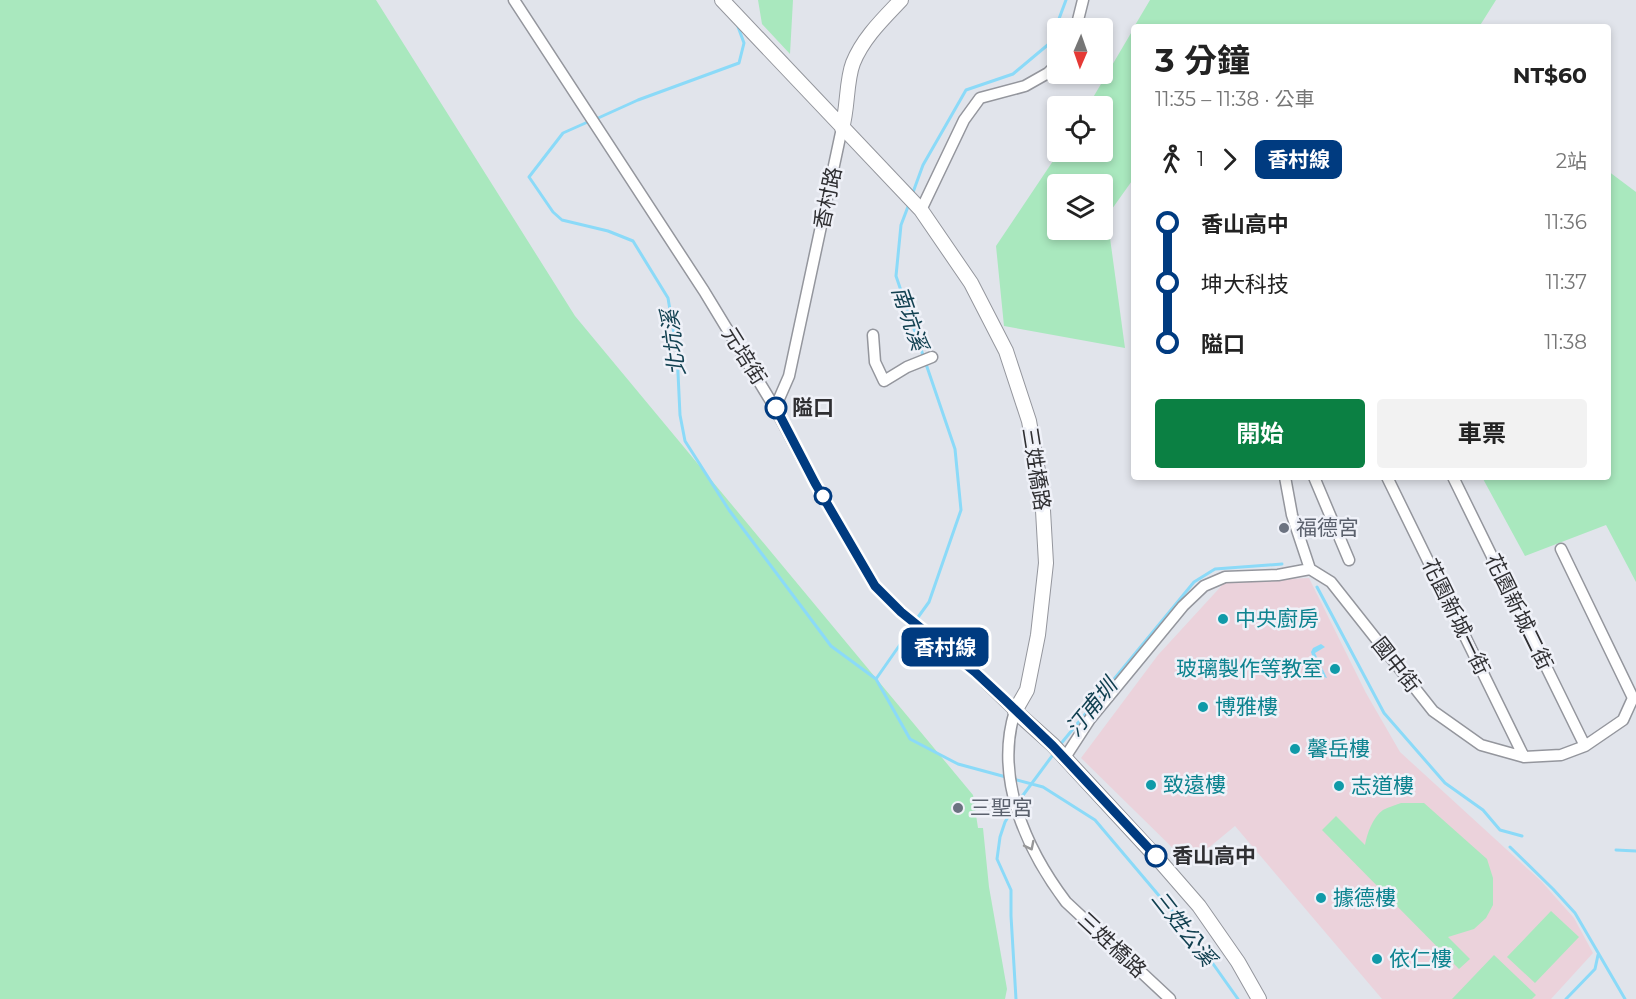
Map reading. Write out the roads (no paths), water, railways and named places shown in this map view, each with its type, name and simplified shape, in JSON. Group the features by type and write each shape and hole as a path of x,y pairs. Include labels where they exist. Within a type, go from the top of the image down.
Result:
{"street":[{"name":"元培街","path":"514,0 704,291 776,408 815,483 875,586 901,612 975,672 1015,711"},
{"path":"722,0 842,128"},
{"name":"香村路","path":"776,408 789,376 836,164 846,116 852,64 868,35 901,0"},
{"path":"1078,18 1083,0"},
{"path":"921,210 964,120 980,98 1025,86 1047,74"},
{"name":"三姓橋路","path":"842,128 921,210 971,283 1006,351 1031,431 1042,493 1046,563 1038,635 1027,690 1015,711 1009,729 1008,750 1012,791 1027,840 1066,902 1170,999"},
{"path":"873,335 875,362 884,381 907,367 932,357"},
{"path":"1064,759 1090,719 1183,606 1204,586 1225,577 1278,575 1310,569 1292,515 1286,480"},
{"path":"1315,480 1349,560"},
{"name":"花園新城一街","path":"1388,480 1524,757"},
{"name":"花園新城二街","path":"1454,480 1585,746"},
{"name":"國中街","path":"1310,569 1331,582 1433,711 1481,746 1524,757 1561,755 1585,746 1623,720 1633,698 1561,549"},
{"path":"1015,711 1160,860 1199,906 1238,962 1259,999"}],"water":[{"path":"1321,644 1325,647 1315,653 1327,678 1318,675 1311,652 1313,648"}],"waterway":[{"name":"南坑溪","path":"912,195 923,165 966,90 1013,74 1050,43 1066,0"},
{"name":"北坑溪","path":"596,119 638,100 739,63 744,43 737,24"},
{"name":"北坑溪","path":"590,121 563,133 529,177 553,212 562,220 608,231 633,241 668,298 677,352 680,415 685,441 729,510 831,646 876,679 910,739 958,764 1006,777"},
{"name":"南坑溪","path":"909,204 901,225 896,276 955,449 961,510 929,602 916,620"},
{"name":"汀甫圳","path":"1059,746 1194,582 1215,569 1282,564"},
{"name":"汀甫圳","path":"1317,587 1384,713 1445,783 1483,810 1500,830 1522,836"},
{"name":"南坑溪","path":"876,679 913,626"},
{"name":"汀甫圳","path":"1018,802 1055,752"},
{"name":"三姓公溪","path":"1013,779 1043,787 1095,820 1194,937 1238,999"},
{"name":"汀甫圳","path":"1014,807 1005,822 1000,837 997,859 1011,890 1016,999"},
{"path":"1510,847 1575,913 1625,999"},
{"name":"汀甫圳","path":"1616,850 1636,851"},
{"path":"1566,999 1595,969 1598,955"}],"place":[{"name":"隘口","path":"776,408"},
{"name":"福德宮","path":"1284,528"},
{"name":"中央廚房","path":"1223,619"},
{"name":"玻璃製作等教室","path":"1335,669"},
{"name":"博雅樓","path":"1203,707"},
{"name":"馨岳樓","path":"1295,749"},
{"name":"致遠樓","path":"1151,785"},
{"name":"志道樓","path":"1339,786"},
{"name":"三聖宮","path":"958,808"},
{"name":"香山高中","path":"1156,856"},
{"name":"據德樓","path":"1321,898"},
{"name":"依仁樓","path":"1377,959"}]}
